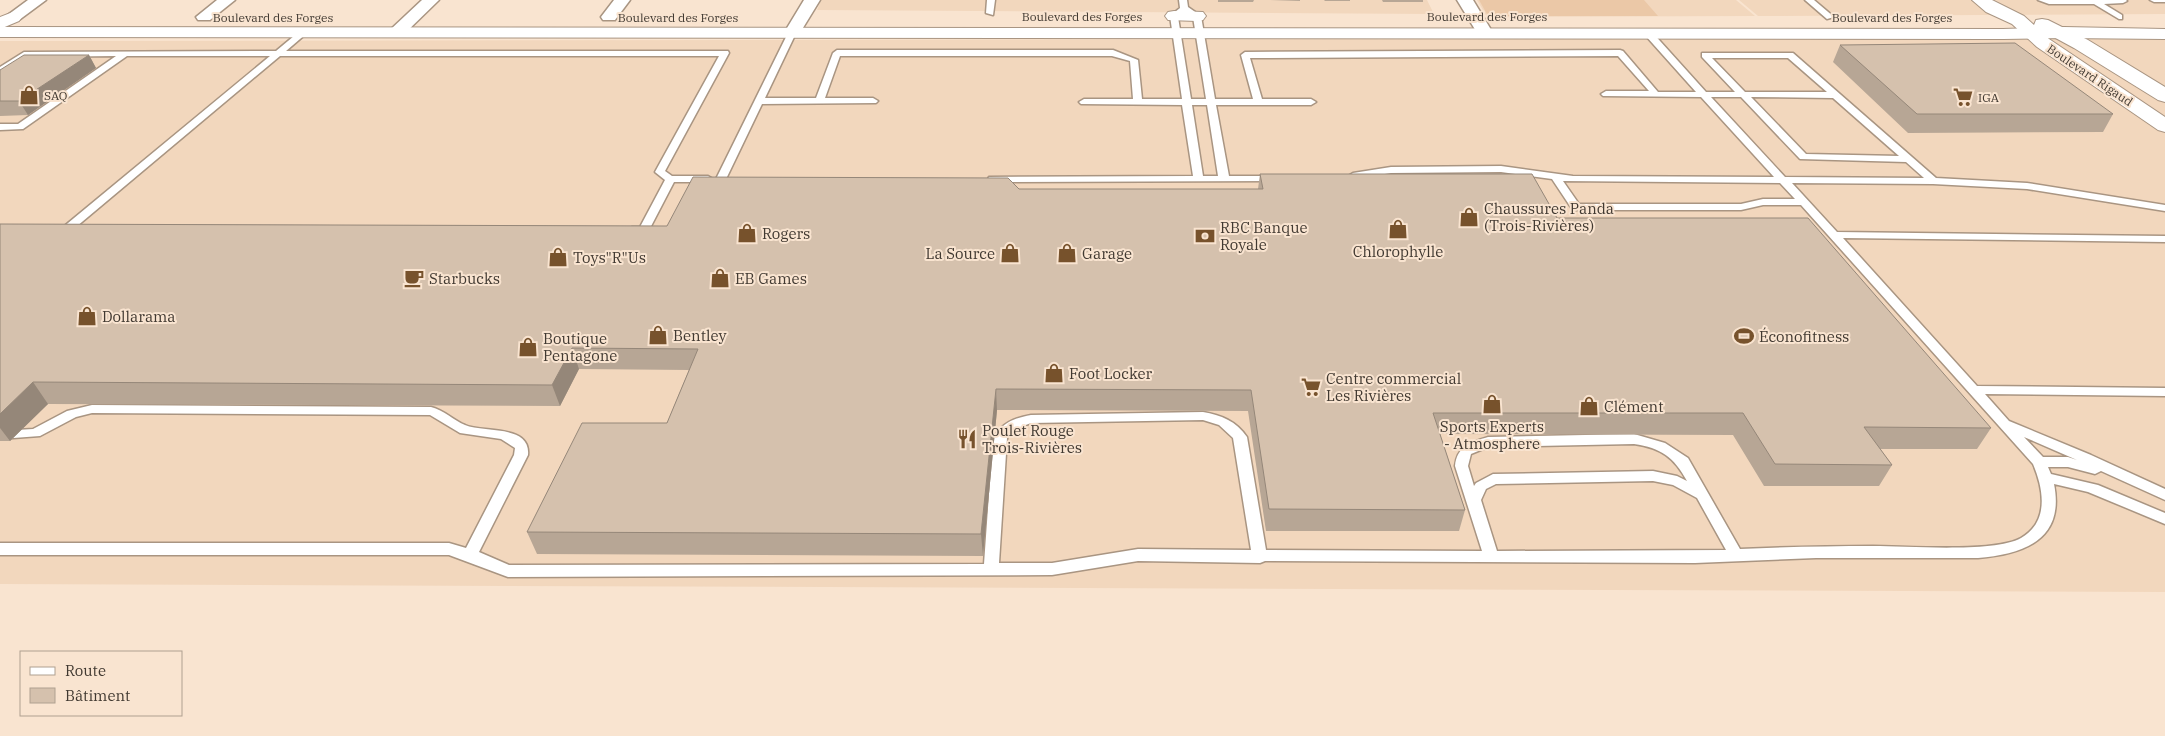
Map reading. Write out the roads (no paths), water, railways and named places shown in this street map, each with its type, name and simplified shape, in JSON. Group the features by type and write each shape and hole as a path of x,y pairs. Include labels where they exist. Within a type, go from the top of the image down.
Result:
{"main road":[{"name":"Boulevard Rigaud","path":"2008,0 2043,43 2165,126"},
{"name":"Boulevard des Forges","path":"4,19 973,16 990,7 996,16 1119,16"},
{"name":"Boulevard des Forges","path":"1980,8 2054,32 2165,34"},
{"name":"Boulevard des Forges","path":"1156,16 1485,34 2003,34 2028,24 2056,17 2120,8 2137,17"},
{"name":"Boulevard des Forges","path":"1455,16 1494,16"},
{"name":"Boulevard des Forges","path":"1801,17 1838,17"},
{"name":"Boulevard des Forges","path":"0,32 792,33 1190,18"},
{"name":"Boulevard Rigaud","path":"2054,32 2081,44 2165,96"}],"street":[{"path":"4,19 38,0"},
{"path":"204,17 227,0"},
{"path":"396,33 431,0"},
{"path":"609,17 622,0"},
{"path":"792,33 812,0"},
{"path":"1465,0 1485,34"}],"lane":[{"path":"1809,0 1838,17"},
{"path":"2042,0 2049,2 2095,1 2123,2 2120,8 2095,1"},
{"path":"2158,11 2165,0"},
{"path":"1190,18 1211,102 1224,179"},
{"path":"1190,18 1187,102 1198,179"},
{"path":"83,230 61,230 303,33"},
{"path":"0,71 26,54 725,53 660,172 670,180 726,179 758,101 792,33"},
{"path":"0,549 449,549 470,555 508,571 991,570 1060,568 1125,556 1669,558 1779,553 1974,552 2014,547 2026,542 2038,532 2045,522 2049,509 2047,478 2039,462 1805,202 1781,179 1648,33"},
{"path":"820,101 837,53 1112,53 1134,60 1138,102"},
{"path":"1258,102 1245,55 1620,53 1655,94"},
{"path":"0,127 20,127 125,54"},
{"path":"1906,159 1803,157 1705,55 1790,55 1933,181"},
{"path":"1606,94 1835,95"},
{"path":"758,101 873,101"},
{"path":"1084,102 1311,102"},
{"path":"1339,178 1391,170 1501,169 1573,180 1781,179 1933,181 2027,186 2165,208"},
{"path":"1557,177 1558,182 1576,207 1741,206 1763,202 1805,202"},
{"path":"978,179 1287,179"},
{"path":"624,230 644,230 670,180"},
{"path":"1835,236 2165,239"},
{"path":"1974,390 2165,392"},
{"path":"0,435 35,433 72,414 100,408 431,411 466,430 498,434 514,439 522,445 521,455 470,555"},
{"path":"991,570 1000,438 1012,425 1031,419 1203,416 1222,421 1233,428 1240,437 1260,557"},
{"path":"2004,423 2086,458 2165,495"},
{"path":"1491,557 1461,467 1461,457 1473,446 1488,442 1634,439 1650,441 1672,452 1683,461 1736,555"},
{"path":"2039,462 2068,462 2131,480"},
{"path":"1474,505 1475,495 1480,486 1493,479 1501,478 1653,476 1677,481 1693,489 1704,499"},
{"path":"2047,478 2071,480 2100,490 2165,519"}],"place":[{"name":"SAQ","path":"29,95"},
{"name":"IGA","path":"1963,97"},
{"name":"Chaussures Panda (Trois-Rivières)","path":"1469,217"},
{"name":"Chlorophylle","path":"1398,229"},
{"name":"Rogers","path":"747,233"},
{"name":"RBC Banque Royale","path":"1205,236"},
{"name":"La Source","path":"1010,253"},
{"name":"Garage","path":"1067,253"},
{"name":"Toys\"R\"Us","path":"558,257"},
{"name":"Starbucks","path":"414,278"},
{"name":"EB Games","path":"720,278"},
{"name":"Dollarama","path":"87,316"},
{"name":"Bentley","path":"658,335"},
{"name":"Éconofitness","path":"1744,336"},
{"name":"Boutique Pentagone","path":"528,347"},
{"name":"Foot Locker","path":"1054,373"},
{"name":"Centre commercial Les Rivières","path":"1311,387"},
{"name":"Sports Experts - Atmosphere","path":"1492,404"},
{"name":"Clément","path":"1589,406"},
{"name":"Poulet Rouge Trois-Rivières","path":"967,439"}]}
